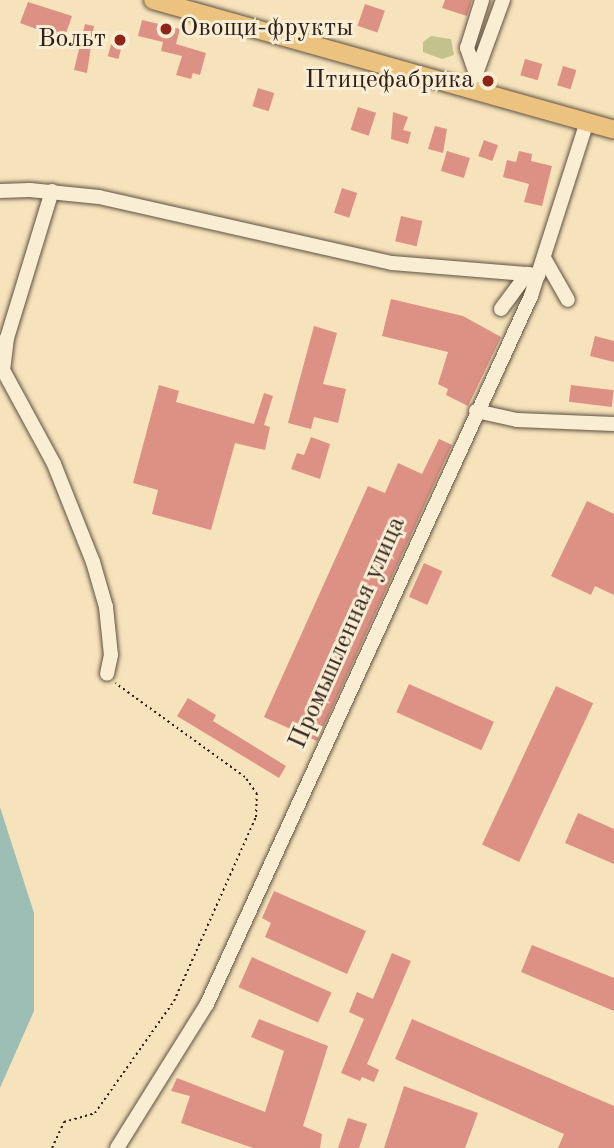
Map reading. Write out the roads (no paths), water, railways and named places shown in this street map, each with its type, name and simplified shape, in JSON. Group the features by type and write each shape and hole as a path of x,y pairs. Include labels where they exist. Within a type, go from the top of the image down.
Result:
{"main road":[{"path":"153,0 473,82 614,130"}],"street":[{"path":"473,82 467,48 482,0"},
{"path":"473,82 503,0"},
{"name":"Промышленная улица","path":"117,1148 207,1004 476,411 533,274 544,258 587,122"},
{"path":"0,191 52,191 99,197 342,256 392,263 533,274"},
{"path":"52,191 7,338 3,370 54,464 93,562 106,607 111,655 107,674"},
{"path":"544,258 568,300"},
{"path":"501,309 533,274"},
{"path":"476,411 517,420 614,424"}],"water":[{"path":"0,807 34,913 34,1011 0,1088"}],"place":[{"name":"Овощи-фрукты","path":"166,29"},
{"name":"Вольт","path":"120,40"},
{"name":"Птицефабрика","path":"488,81"}]}
